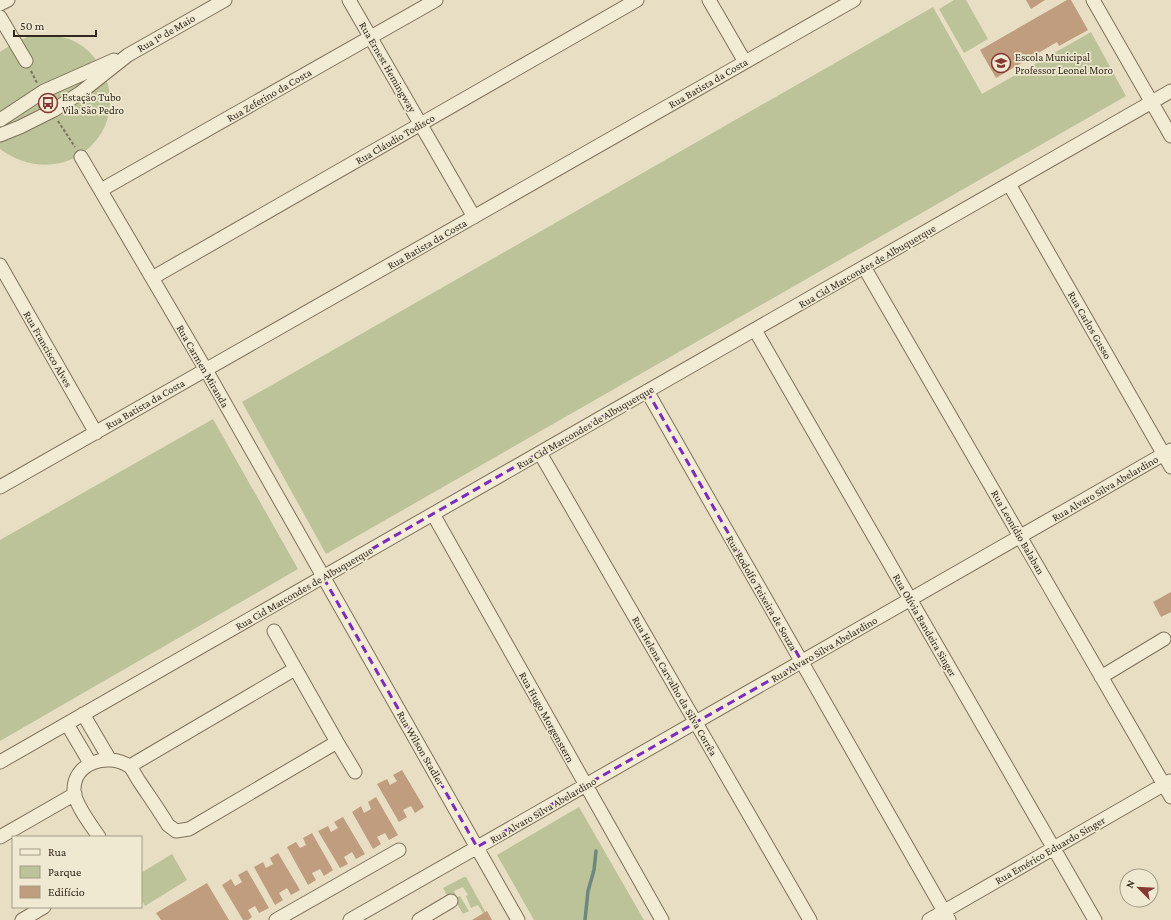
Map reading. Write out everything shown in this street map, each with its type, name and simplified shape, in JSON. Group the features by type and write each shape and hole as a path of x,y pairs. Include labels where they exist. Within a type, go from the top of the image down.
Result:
{"street":[{"path":"0,4 8,0"},
{"name":"Rua 1º de Maio","path":"0,120 44,91 128,55 225,0"},
{"name":"Rua Ernest Hemingway","path":"349,0 474,217"},
{"name":"Rua Zeferino da Costa","path":"101,190 436,0"},
{"name":"Rua Cláudio Todisco","path":"152,278 637,0"},
{"path":"709,0 745,62"},
{"name":"Rua Batista da Costa","path":"0,488 854,0"},
{"path":"1093,0 1171,136"},
{"path":"0,17 26,61"},
{"name":"Rua 1º de Maio","path":"0,135 54,110 80,93 128,55"},
{"name":"Rua Cid Marcondes de Albuquerque","path":"0,762 1171,91"},
{"name":"Rua Carmen Miranda","path":"81,157 206,370 323,577"},
{"name":"Rua Carlos Gusso","path":"1009,184 1168,452 1171,466"},
{"name":"Rua Francisco Alves","path":"0,265 96,432"},
{"name":"Rua Leonídio Balaban","path":"864,267 1101,677 1167,783 1171,797"},
{"name":"Rua Olívia Bandeira Singer","path":"755,330 1095,920"},
{"name":"Rua Rodolfo Teixeira de Souza","path":"648,391 946,916"},
{"name":"Rua Alvaro Silva Abelardino","path":"350,920 1168,452"},
{"name":"Rua Helena Carvalho da Silva Corrêa","path":"540,453 810,920"},
{"name":"Rua Hugo Morgenstern","path":"433,514 662,920"},
{"name":"Rua Wilson Stadler","path":"323,577 518,920"},
{"path":"274,631 355,772"},
{"path":"1101,677 1164,639"},
{"path":"130,766 295,669"},
{"path":"83,714 110,760"},
{"path":"67,724 90,763"},
{"path":"98,836 77,802 75,794 77,775 90,763 110,760 130,766 168,825 176,831 189,829 337,742"},
{"name":"Rua Emérico Eduardo Singer","path":"929,920 946,916 1054,848 1167,783"},
{"path":"0,837 75,794"},
{"path":"276,920 399,850"},
{"path":"418,920 451,901"},
{"path":"22,920 42,908"}],"path":[{"path":"57,119 81,157"}],"highlighted area":[{"path":"647,391 802,662 477,847 323,577"}],"green space":[{"path":"954,0 966,0 988,39 964,53 939,9"},
{"path":"933,7 982,94 1091,32 1126,96 326,554 242,402"},
{"path":"33,35 60,37 69,39 81,45 99,64 109,89 110,102 108,115 104,128 95,142 84,152 71,160 57,164 43,165 28,162 14,157 0,149 0,52 15,42"},
{"path":"213,419 298,569 0,741 0,540"},
{"path":"579,807 644,920 534,920 497,855"},
{"path":"172,854 187,880 145,906 142,901 142,872"},
{"path":"466,877 486,913 484,915 478,905 471,908 466,896 468,895 463,887 454,891 457,897 460,896 469,911 463,914 453,897 449,899 443,888"}],"building":[{"path":"1026,0 1045,0 1031,9"},
{"path":"1067,0 1071,0 1088,30 1059,46 1057,42 996,78 980,50"},
{"name":"Estação Tubo Vila São Pedro","path":"55,98 56,101 42,108 40,105"},
{"path":"1171,592 1171,612 1161,617 1153,602"},
{"path":"402,770 424,807 415,813 411,806 403,810 407,817 399,822 377,784 387,779 390,785 397,781 393,775"},
{"path":"376,797 398,835 389,840 385,833 377,837 381,844 373,849 352,812 361,806 364,813 371,809 368,802"},
{"path":"343,817 365,854 356,859 352,852 344,857 348,864 340,868 318,831 328,826 331,832 338,828 334,822"},
{"path":"312,833 333,870 324,876 320,869 312,873 316,880 308,885 287,847 296,842 300,848 306,845 303,838"},
{"path":"278,853 300,890 291,895 287,888 279,893 283,900 275,905 254,867 263,862 266,868 273,864 270,858"},
{"path":"247,870 269,908 259,913 255,906 248,910 252,917 248,920 243,920 222,885 231,879 235,886 242,882 238,875"},
{"path":"207,883 229,920 161,920 156,913"},
{"path":"487,911 492,920 472,920"}],"waterway":[{"path":"585,920 588,891 594,870 596,851"}],"place":[{"name":"Escola Municipal Professor Leonel Moro","path":"1001,63"},
{"name":"Estação Tubo Vila São Pedro","path":"48,103"}]}
